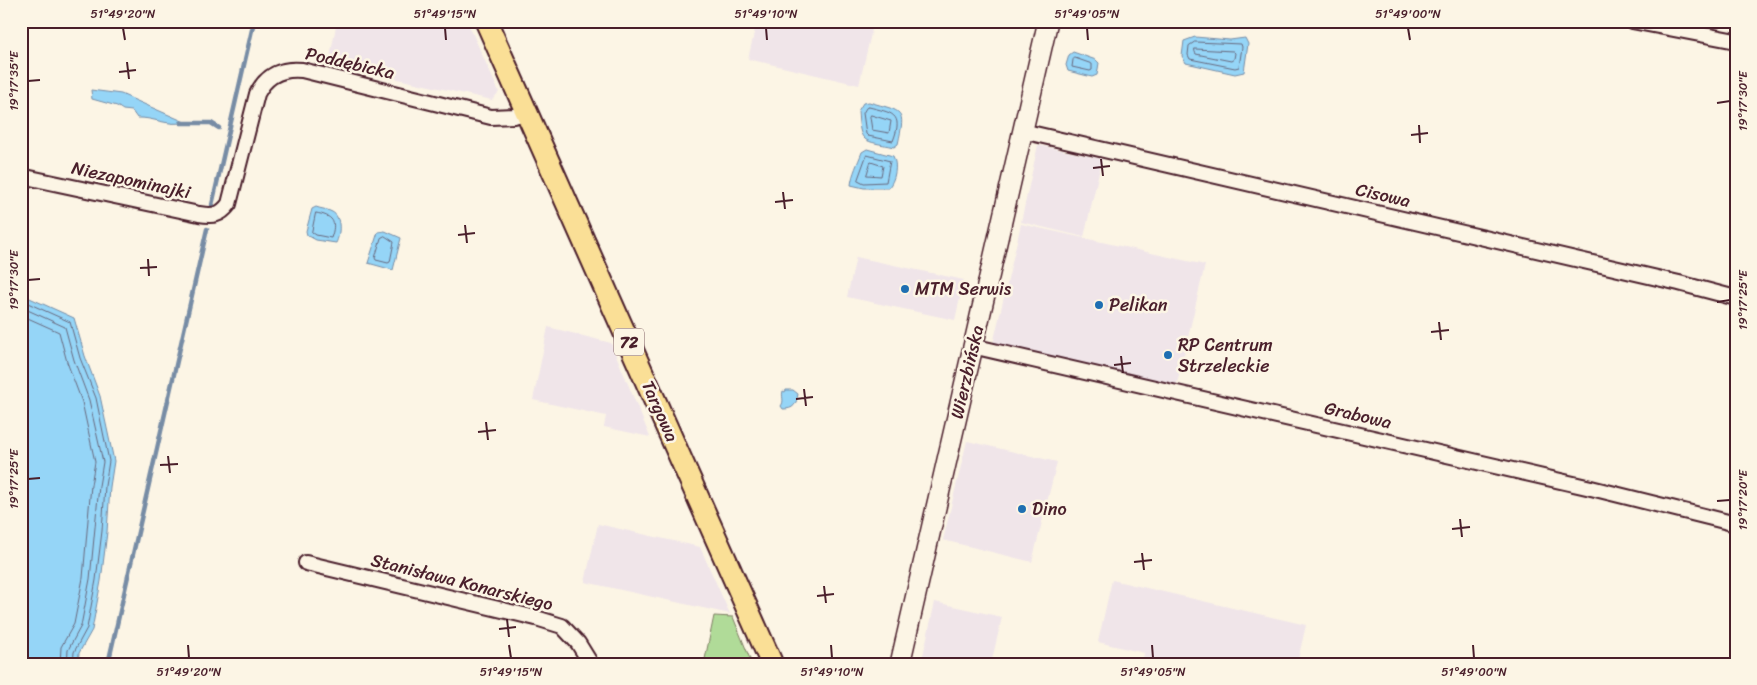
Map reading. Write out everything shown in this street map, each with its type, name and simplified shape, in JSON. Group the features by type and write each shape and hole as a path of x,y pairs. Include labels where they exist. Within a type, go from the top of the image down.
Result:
{"main road":[{"name":"Targowa","path":"486,21 772,664"}],"street":[{"name":"Wierzbińska","path":"900,664 1048,21"},
{"path":"1632,21 1736,41"},
{"name":"Poddębicka","path":"229,204 256,94 261,85 275,73 293,69 302,70 491,117 514,116 526,112"},
{"name":"Cisowa","path":"1022,131 1670,281 1736,298"},
{"name":"Niezapominajki","path":"21,176 208,215 219,214 229,204"},
{"name":"Grabowa","path":"972,346 1581,486 1736,524"},
{"name":"Stanisława Konarskiego","path":"306,563 536,618 562,626 578,643 591,664"}],"shaded area":[{"path":"337,21 467,21 499,92 492,100 329,62"},
{"path":"757,21 874,21 859,85 748,59"},
{"path":"1038,145 1102,159 1084,237 1021,222"},
{"name":"Pelikan","path":"1021,224 1205,265 1176,388 993,344"},
{"name":"MTM Serwis","path":"856,257 964,280 955,320 847,297"},
{"path":"548,327 611,343 650,437 604,427 606,416 533,400"},
{"path":"967,441 1057,462 1032,562 943,540"},
{"path":"598,524 700,547 730,614 585,582"},
{"path":"1112,580 1306,625 1297,664 1142,664 1144,653 1098,642"},
{"path":"935,602 1002,617 991,664 921,664"}],"green space":[{"path":"714,616 733,617 752,664 704,664"}],"water":[{"path":"1195,37 1230,40 1245,38 1248,44 1244,72 1235,74 1186,63 1182,56 1184,41"},
{"path":"1073,52 1096,60 1099,63 1097,75 1092,77 1068,71 1066,65 1069,55"},
{"path":"91,90 121,94 185,122 167,123 137,118 132,111 123,110 117,106 92,99"},
{"path":"869,102 899,113 902,124 898,144 894,147 870,141 862,135 858,111 863,103"},
{"path":"867,149 893,156 895,160 895,173 888,188 864,188 851,185 862,152"},
{"path":"316,207 335,214 339,222 336,243 316,240 307,235 306,231 312,209"},
{"path":"385,231 401,238 393,270 368,263 378,232"},
{"path":"23,295 74,318 85,356 100,396 114,461 101,581 92,630 79,653 78,664 21,664 21,296"},
{"path":"786,390 793,390 798,394 794,406 783,409 781,406 783,391 785,392"}],"waterway":[{"path":"212,205 254,21"},
{"path":"181,123 211,123 219,128"},
{"path":"108,664 207,229"}],"place":[{"name":"MTM Serwis","path":"905,289"},
{"name":"Pelikan","path":"1099,305"},
{"name":"RP Centrum Strzeleckie","path":"1168,355"},
{"name":"Dino","path":"1022,509"}]}
